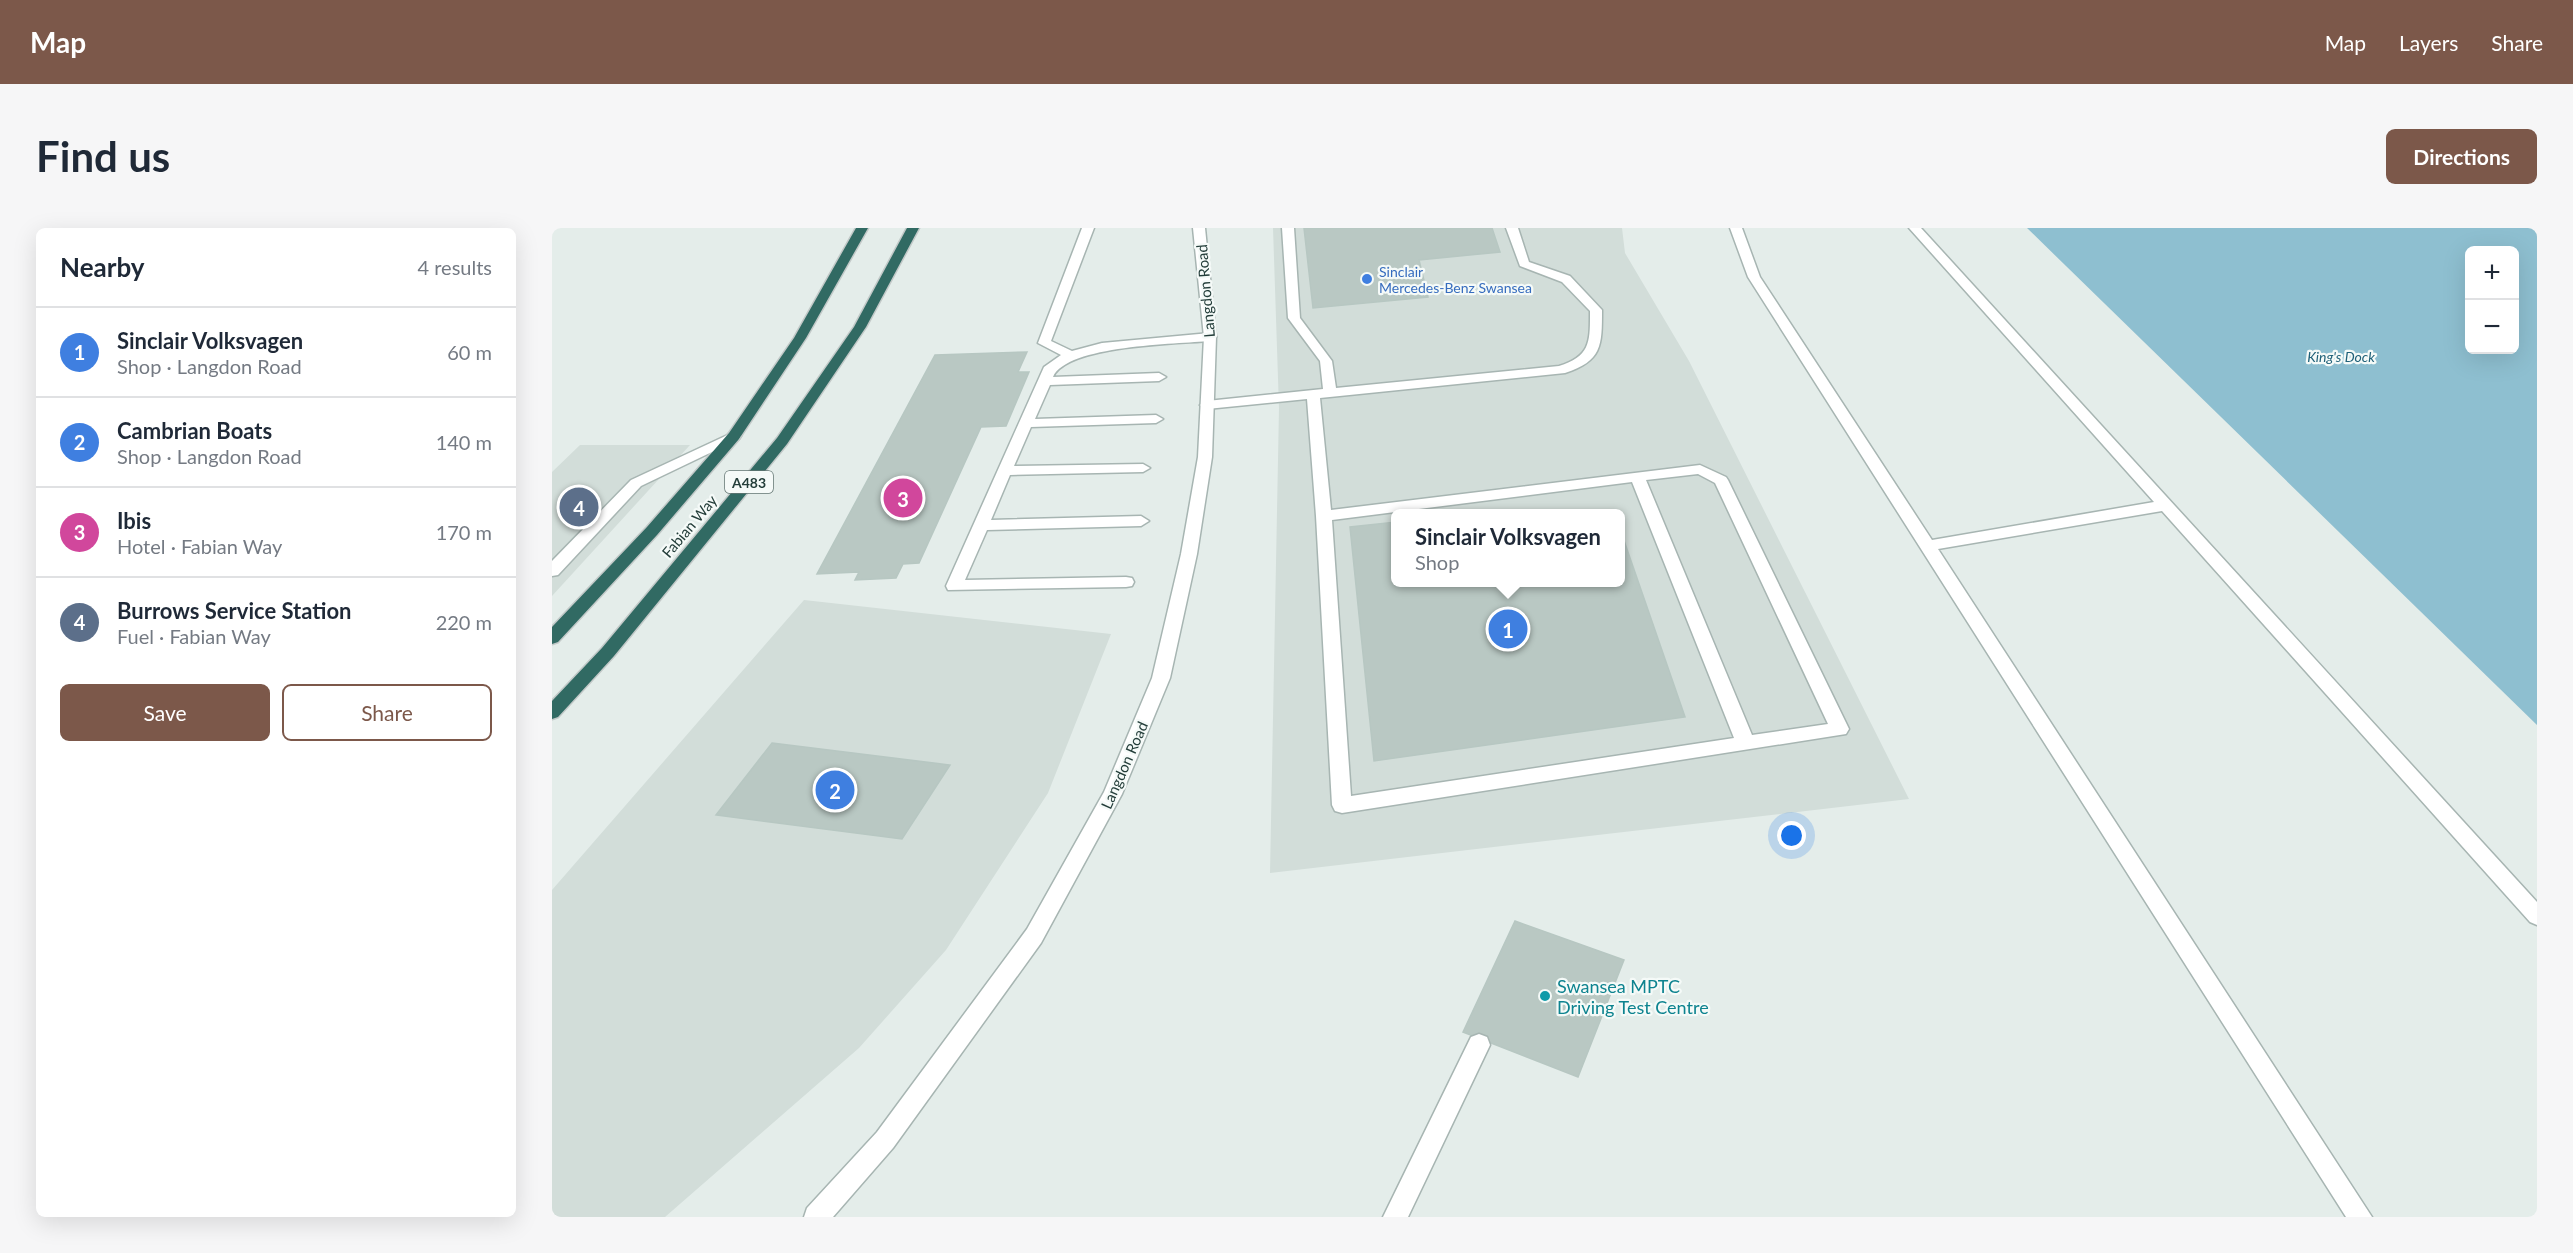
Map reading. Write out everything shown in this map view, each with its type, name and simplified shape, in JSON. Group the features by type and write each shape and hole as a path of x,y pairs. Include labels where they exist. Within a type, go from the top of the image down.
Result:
{"highway":[{"name":"Fabian Way","path":"552,638 652,531 734,436 800,338 862,228"},
{"name":"Fabian Way","path":"552,712 608,652 782,441 860,327 913,228"}],"street":[{"path":"1071,355 1044,343 1088,228"},
{"name":"Langdon Road","path":"816,1217 885,1140 1034,936 1113,794 1161,678 1189,554 1205,457 1210,337 1199,228"},
{"path":"1288,228 1294,318 1326,361 1330,393"},
{"path":"1207,405 1560,370 1576,365 1591,354 1596,335 1596,310 1566,279 1524,264 1512,228"},
{"path":"1736,228 1754,277 2361,1217"},
{"path":"1915,228 2537,916"},
{"path":"1126,582 954,586 1051,367 1071,355 1102,347 1210,337"},
{"path":"1045,381 1159,377"},
{"path":"1313,394 1324,516 1342,806 1840,729 1721,480 1700,469 1324,516"},
{"path":"1026,423 1156,419"},
{"path":"552,571 636,483 734,436"},
{"path":"1005,471 1143,468"},
{"path":"1637,477 1746,744"},
{"path":"1927,546 2166,505"},
{"path":"982,525 1141,521"},
{"path":"1395,1217 1479,1045"}],"shaded area":[{"path":"1273,228 1622,228 1625,253 1689,361 1909,799 1270,873 1279,408"},
{"path":"580,445 690,445 552,596 552,472"},
{"path":"804,600 1111,634 1048,793 946,950 859,1048 665,1217 559,1217 552,1214 552,890"}],"water":[{"name":"King's Dock","path":"2027,228 2537,228 2537,725"}],"building":[{"name":"Sinclair Mercedes-Benz Swansea","path":"1304,228 1492,228 1500,252 1419,260 1428,297 1313,308"},
{"path":"1027,352 1018,372 1029,372 1006,426 981,427 919,563 903,564 896,578 855,580 859,572 817,574 935,355"},
{"path":"1391,523 1391,587 1625,587 1625,543 1685,717 1374,761 1350,527"},
{"path":"772,743 950,765 902,839 716,815"},
{"name":"Swansea MPTC Driving Test Centre","path":"1515,921 1624,960 1578,1077 1463,1032"}],"place":[{"name":"Sinclair Mercedes-Benz Swansea","path":"1367,279"},
{"name":"Ibis","path":"903,498"},
{"name":"Burrows Service Station","path":"579,507"},
{"name":"Sinclair Volksvagen","path":"1508,629"},
{"name":"Cambrian Boats","path":"835,790"},
{"name":"Swansea MPTC Driving Test Centre","path":"1545,996"}]}
